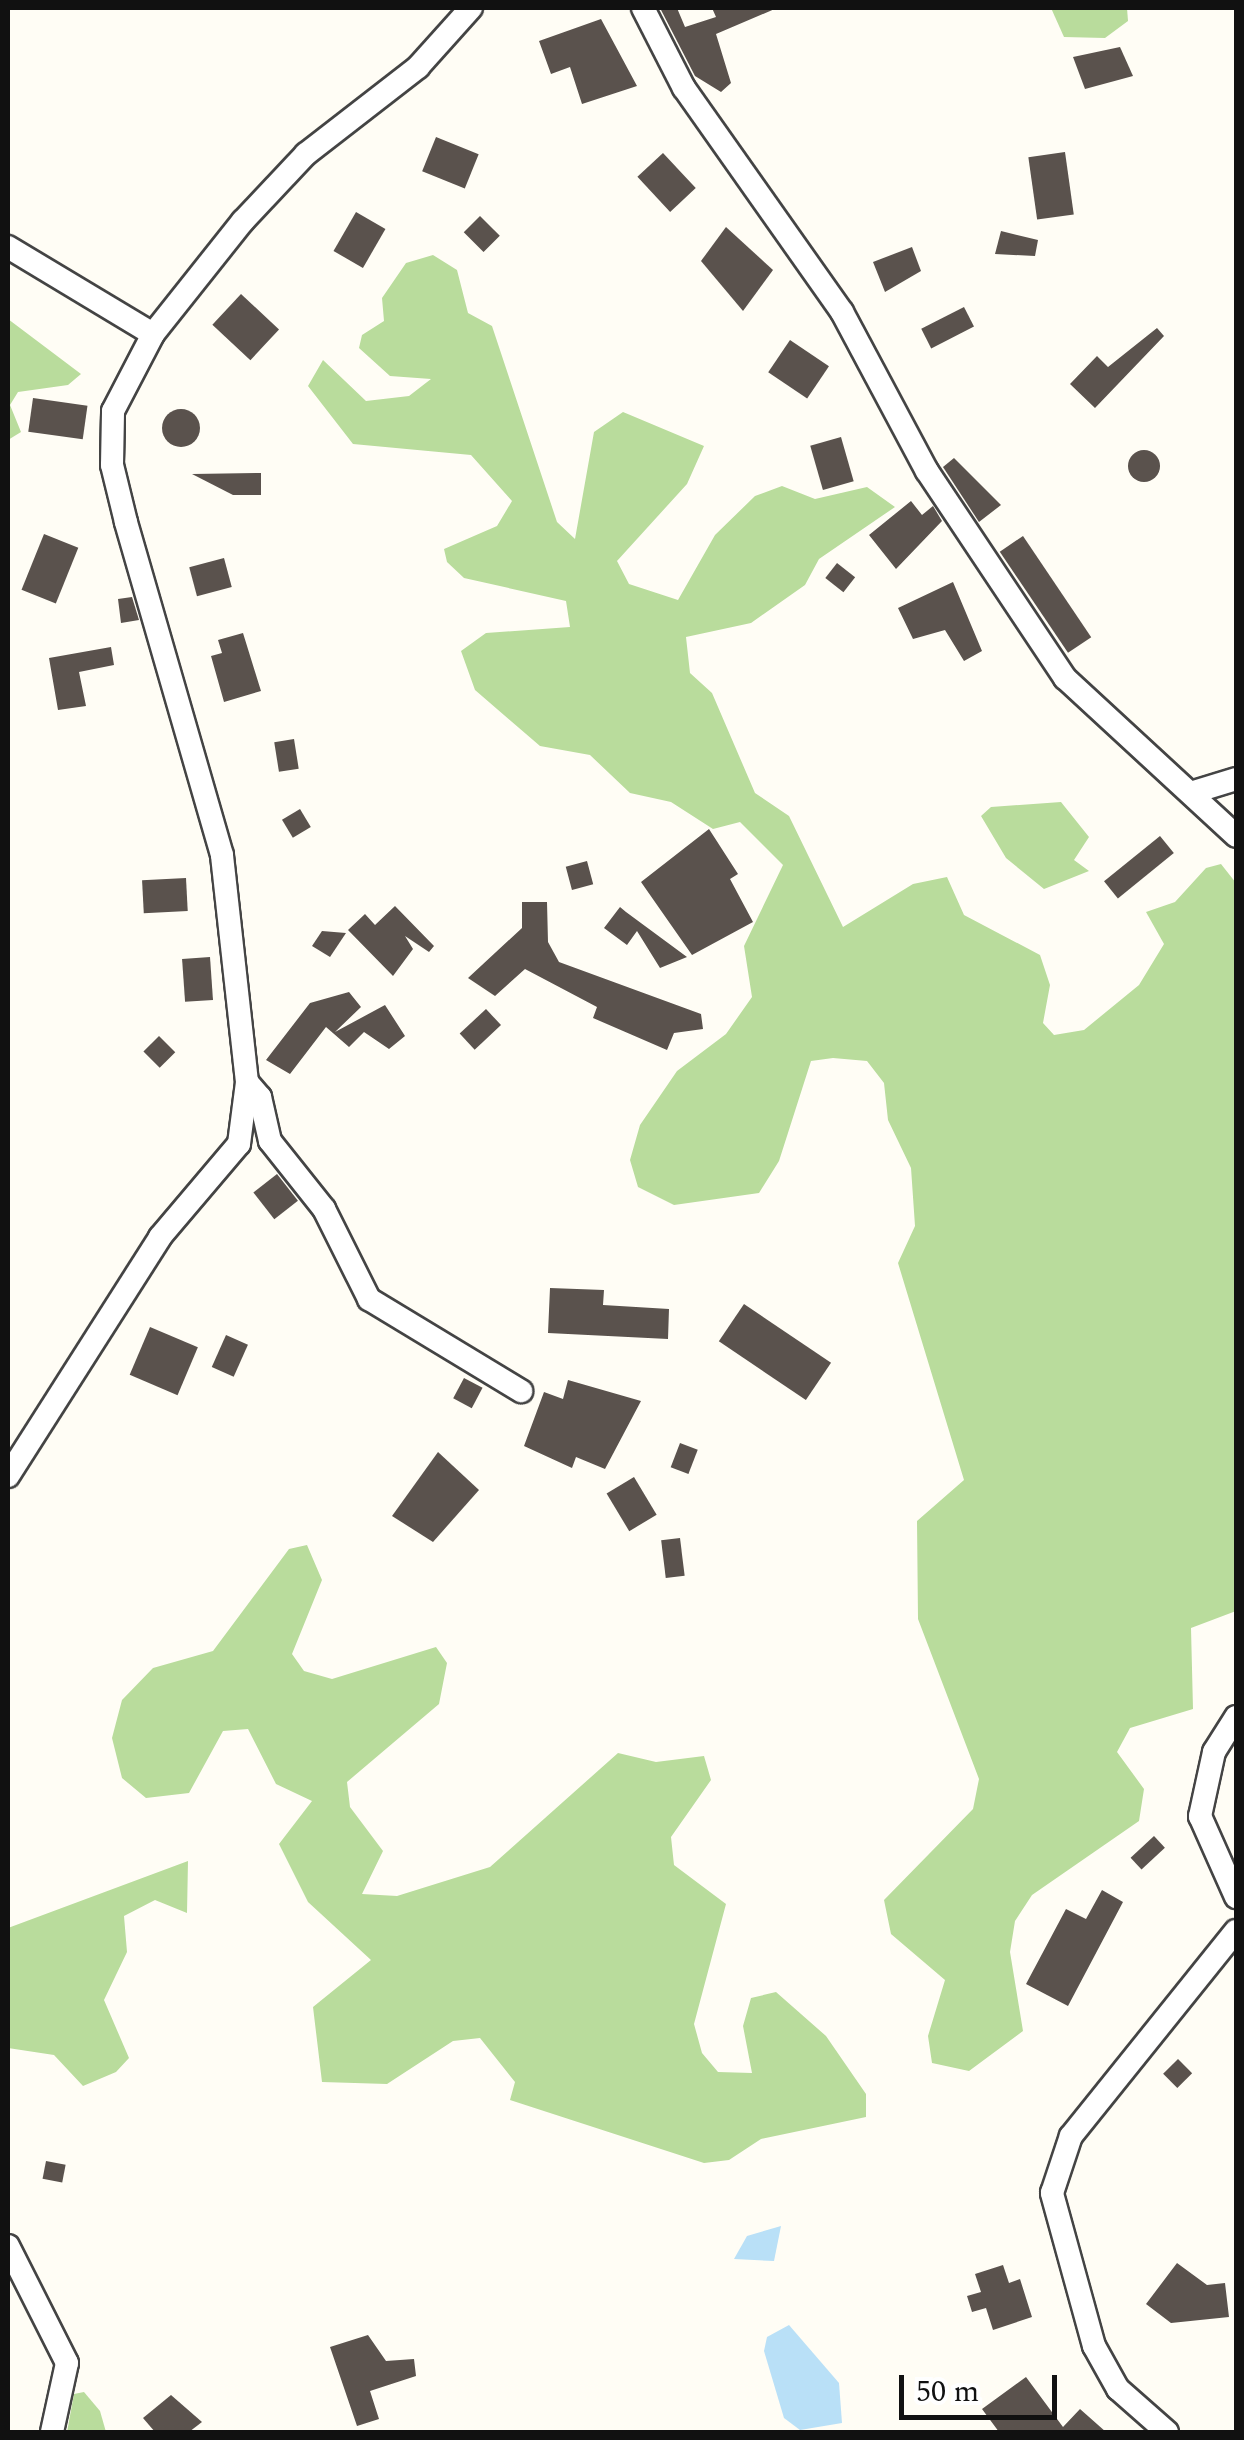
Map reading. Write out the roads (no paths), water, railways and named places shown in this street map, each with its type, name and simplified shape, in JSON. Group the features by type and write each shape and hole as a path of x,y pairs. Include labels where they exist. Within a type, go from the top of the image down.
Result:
{"street":[{"path":"8,1476 160,1237 239,1144 246,1082 222,856 112,465 113,411 153,334 306,154 418,66 471,8"},
{"path":"643,8 684,88 842,312 927,471 1065,678 1197,791 1236,836"},
{"path":"8,246 153,334"},
{"path":"1197,791 1236,779"},
{"path":"246,1082 260,1096 270,1141 324,1209 369,1299 521,1391"},
{"path":"1236,1717 1214,1752 1200,1816 1236,1897"},
{"path":"1167,2432 1118,2389 1094,2346 1052,2194 1071,2136 1236,1931"},
{"path":"8,2246 66,2362 52,2432"}],"water":[{"path":"781,2226 774,2261 734,2259 747,2236"},
{"path":"789,2325 839,2383 842,2423 800,2430 784,2418 764,2351 767,2337"}]}
